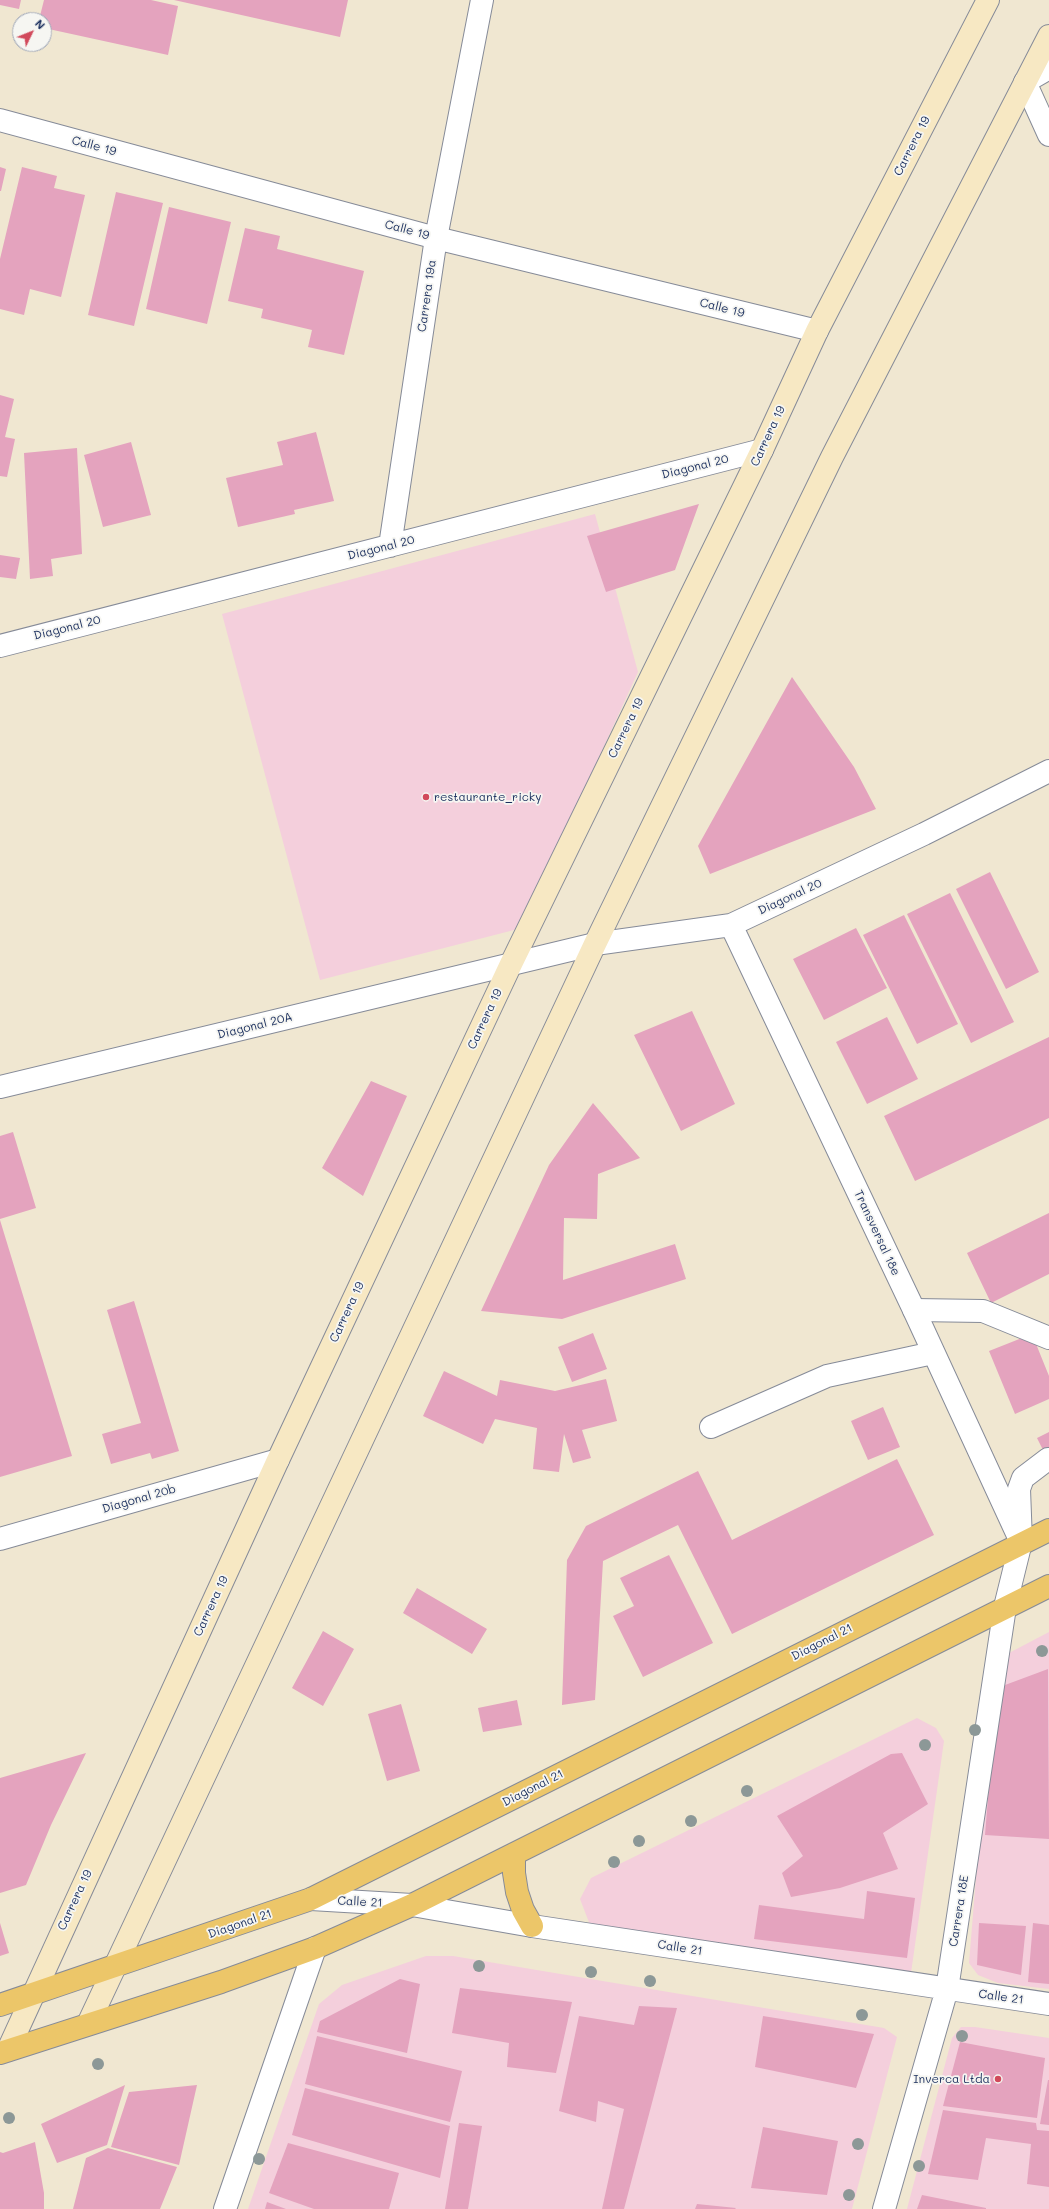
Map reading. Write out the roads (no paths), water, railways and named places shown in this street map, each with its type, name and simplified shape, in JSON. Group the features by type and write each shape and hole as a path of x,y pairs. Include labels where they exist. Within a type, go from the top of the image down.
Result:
{"highway":[{"name":"Diagonal 21","path":"0,2005 31,1996 117,1964 214,1934 311,1899 1020,1542 1049,1530"},
{"path":"4,2052 221,1982 315,1948 412,1905 1049,1586"},
{"path":"514,1854 516,1892 523,1910 532,1926"}],"street":[{"name":"Carrera 19a","path":"390,546 436,238 482,0"},
{"name":"Carrera 19","path":"4,2052 278,1460 511,964 762,450 817,331 988,0"},
{"path":"88,2024 596,944 832,457 1049,36"},
{"path":"1025,82 1049,68"},
{"path":"1025,82 1049,135"},
{"name":"Calle 19","path":"0,120 436,238 817,331"},
{"name":"Diagonal 20","path":"0,646 762,450"},
{"name":"Diagonal 20","path":"511,964 596,944 731,925 924,834 1049,771"},
{"name":"Transversal 18e","path":"731,925 914,1310 1020,1542"},
{"name":"Diagonal 20A","path":"0,1087 511,964"},
{"path":"914,1310 983,1311 1049,1338"},
{"path":"711,1427 827,1376 933,1353"},
{"name":"Diagonal 20b","path":"0,1539 278,1460"},
{"name":"Carrera 18E","path":"884,2209 947,1989 1005,1607 1020,1542 1019,1489 1023,1478 1048,1460"},
{"name":"Calle 21","path":"311,1899 412,1905 532,1926 1049,2004"},
{"path":"226,2209 315,1948"}],"place":[{"name":"restaurante_ricky","path":"426,797"},
{"name":"Inverca Ltda","path":"998,2079"}]}
